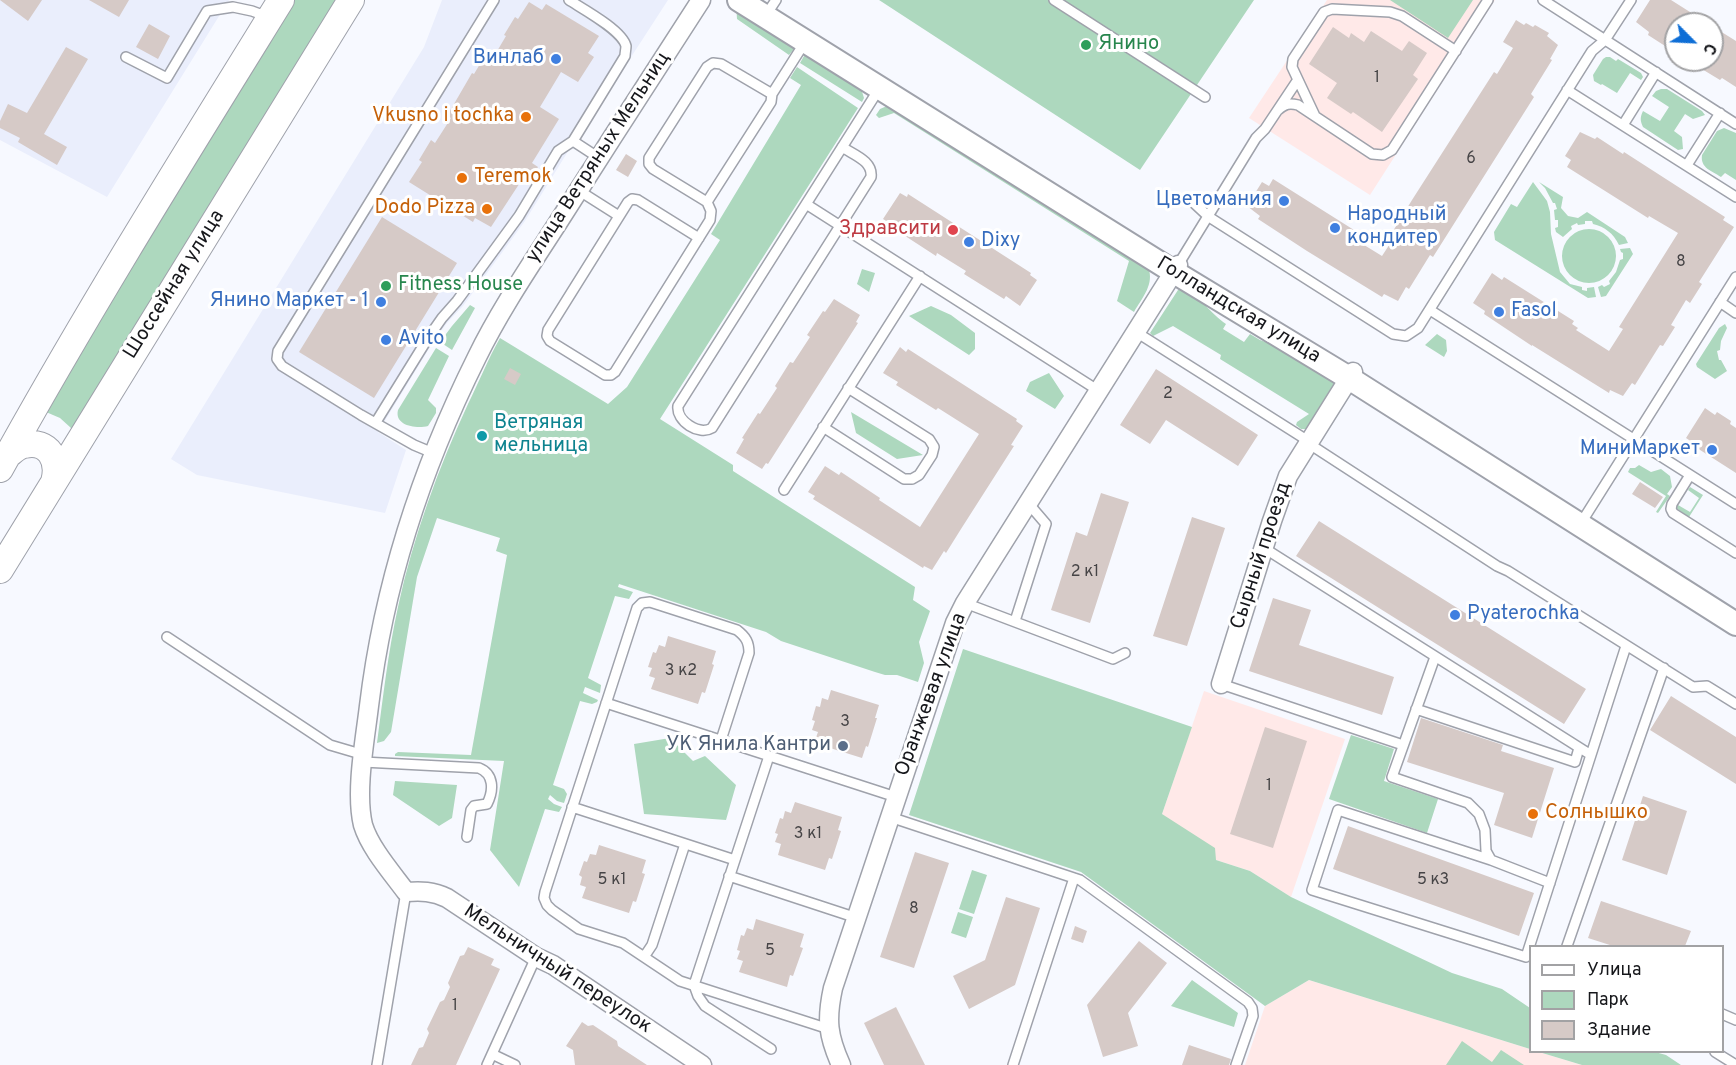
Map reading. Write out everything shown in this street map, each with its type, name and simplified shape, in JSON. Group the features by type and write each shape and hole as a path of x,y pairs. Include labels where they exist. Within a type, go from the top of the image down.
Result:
{"main road":[{"name":"Шоссейная улица","path":"0,570 351,0"},
{"path":"4,462 100,295 276,9"},
{"path":"34,407 35,426 48,440 66,443 83,435"},
{"path":"4,462 15,449 24,445 34,444 44,447 56,463 57,472 54,482"}],"street":[{"name":"улица Ветряных Мельниц","path":"406,892 369,839 361,808 363,758 374,669 386,604 403,538 419,489 453,406 489,333 701,0"},
{"name":"Голландская улица","path":"739,0 767,6 882,84 1176,269 1351,375 1582,522 1736,624"},
{"name":"Голландская улица","path":"767,6 806,42 882,84"},
{"name":"Оранжевая улица","path":"841,1065 828,1029 833,988 951,632 965,603 1176,269"},
{"name":"Сырный проезд","path":"1221,684 1279,498 1288,476 1351,375"},
{"name":"Голландская улица","path":"1582,522 1736,613"},
{"name":"Мельничный переулок","path":"406,892 424,890 447,898 536,957 553,965 702,1065"}],"lane":[{"path":"433,453 361,415 282,366 277,359 278,351 494,0"},
{"path":"376,422 428,338 519,216 558,151 573,141 625,56 626,45 621,36 569,0"},
{"path":"1054,0 1205,97"},
{"path":"1278,110 1291,103 1298,105 1372,154 1383,155 1392,150 1488,0"},
{"path":"1543,0 1736,124"},
{"path":"1195,204 1209,217 1393,334 1406,336 1418,328 1592,51 1605,40 1631,0"},
{"path":"126,57 167,78 207,11 233,7 252,11 276,9"},
{"path":"1315,116 1292,67 1293,59 1324,12 1332,9 1390,12 1402,16 1456,51"},
{"path":"707,202 771,102 772,94 806,42"},
{"path":"699,238 638,200 632,199 548,330 547,336 605,375 615,372 699,238 710,220 711,211 707,202 652,169 649,158 707,67 713,63 721,64 772,94"},
{"path":"1623,125 1656,72"},
{"path":"1176,269 1256,138 1265,129 1297,81"},
{"path":"842,147 868,164 872,170 872,177 712,428 706,431 699,430 681,419 677,412 678,405 882,84"},
{"path":"1567,90 1736,196"},
{"path":"1687,165 1720,113"},
{"path":"573,141 599,158"},
{"path":"578,190 619,216"},
{"path":"806,204 1099,390"},
{"path":"784,490 920,276"},
{"path":"1582,522 1736,277"},
{"path":"1720,302 1736,313"},
{"path":"1430,310 1736,504"},
{"path":"1136,332 1479,555 1693,687 1707,686 1736,704"},
{"path":"823,428 904,479 912,479 924,469 932,455 933,447 929,440 848,388"},
{"path":"1690,475 1671,504 1673,513 1736,552"},
{"path":"1015,621 1046,524 1028,504"},
{"path":"1264,548 1591,755"},
{"path":"721,740 749,654 749,644 745,636 737,630 650,602 642,603 637,608 572,807 545,892 546,905 579,929 623,943 680,981 828,1029"},
{"path":"965,603 1113,658 1125,653"},
{"path":"167,637 330,745 363,758 479,768 486,771 491,777 492,785 489,800 487,804 474,806 471,810 467,837"},
{"path":"1532,945 1626,646"},
{"path":"1435,657 1392,777 1468,804 1479,814 1485,830 1486,851 1491,860"},
{"path":"1567,945 1664,668"},
{"path":"1221,684 1403,745"},
{"path":"606,703 896,797"},
{"path":"1416,709 1575,762 1579,748"},
{"path":"769,756 694,985 705,1006 771,1049"},
{"path":"572,807 735,860"},
{"path":"1528,958 1312,890 1338,810 1491,860 1550,883"},
{"path":"890,817 1074,878 1248,1002 1253,1016 1236,1065"},
{"path":"644,957 652,945 685,844"},
{"path":"729,876 857,918"},
{"path":"1013,1065 1074,878"},
{"path":"377,1065 406,892"},
{"path":"487,1065 536,957"},
{"path":"1717,1053 1736,1065"},
{"path":"492,1054 515,1065"}],"shaded area":[{"path":"0,0 229,0 107,197 0,140"},
{"path":"442,0 668,0 525,221 463,306 433,342 378,432 406,450 385,513 197,475 171,459 424,47"},
{"path":"1327,0 1495,0 1370,195 1249,118"},
{"path":"1204,691 1345,739 1291,897 1250,871 1216,860 1162,814"},
{"path":"1309,980 1529,1049 1529,1053 1542,1053 1582,1065 1245,1065 1265,1006"}],"green space":[{"path":"295,0 337,0 71,428 60,418 46,412 104,310"},
{"name":"Янино","path":"879,0 1254,0 1140,170"},
{"path":"1390,0 1473,0 1448,38"},
{"path":"736,3 794,42 794,49 789,55 737,19"},
{"path":"809,52 859,82 864,98 862,102 800,63"},
{"path":"1606,57 1616,61 1618,59 1641,73 1643,77 1641,80 1630,73 1617,93 1601,85 1594,81 1593,75"},
{"path":"797,67 858,108 660,419 733,465 733,471 915,587 913,600 930,611 919,642 924,663 918,682 897,675 875,672 781,641 766,632 619,584 618,587 633,592 629,599 615,596 588,678 601,685 600,693 585,687 583,693 598,700 592,704 580,701 553,785 564,789 567,794 564,803 550,795 548,799 562,807 559,812 545,809 519,887 490,850 504,761 395,756 398,752 471,755 507,555 496,551 500,538 437,518 417,577 391,732 384,741 377,743 398,607 427,504 457,429 500,338 608,404 627,387 720,240 711,234 801,85 790,78"},
{"path":"1661,89 1667,89 1705,115 1693,119 1685,114 1674,131 1682,137 1683,149 1678,150 1642,125 1643,111 1660,121 1669,107 1652,96"},
{"path":"891,106 1148,267 1149,285 1134,312 1117,301 1129,261 894,113 879,118 876,115 880,109"},
{"path":"1724,128 1736,133 1736,180 1725,173 1721,177 1711,171 1702,159 1702,155 1717,131"},
{"path":"1533,182 1547,201 1551,234 1560,272 1570,284 1582,287 1582,290 1587,291 1587,288 1594,287 1596,297 1588,298 1495,240 1494,232 1511,204 1517,207"},
{"path":"1539,182 1563,197 1561,208 1568,216 1578,218 1587,212 1625,237 1628,243 1619,245 1608,231 1593,224 1592,221 1571,226 1572,229 1563,237 1556,232 1555,228 1558,227 1558,220 1555,220 1554,210 1557,209 1555,203"},
{"path":"1584,229 1594,229 1604,233 1612,241 1616,256 1612,271 1604,279 1594,283 1584,283 1574,279 1566,271 1562,261 1562,251 1566,241 1574,233"},
{"path":"1630,248 1633,254 1606,296 1601,297 1598,287 1610,284 1609,281 1616,272 1620,260 1623,259 1620,249"},
{"path":"862,269 875,273 869,292 857,284"},
{"path":"1182,288 1194,295 1226,324 1223,329 1244,342 1250,334 1260,340 1297,353 1332,378 1334,384 1332,390 1307,429 1301,429 1296,425 1309,414 1220,359 1221,355 1173,326 1153,336 1150,333 1178,290"},
{"path":"470,305 475,308 452,350 440,342"},
{"path":"931,306 951,315 975,333 975,349 969,355 909,316"},
{"path":"1725,324 1727,328 1720,350 1717,351 1719,360 1727,371 1715,379 1696,364 1719,328"},
{"path":"1437,334 1446,340 1447,351 1444,357 1425,345"},
{"path":"436,348 449,356 428,400 436,408 436,413 428,426 407,425 399,420 398,410"},
{"path":"1049,373 1064,396 1055,409 1026,391 1030,382"},
{"path":"851,412 923,455 897,459 856,433"},
{"path":"1639,465 1651,472 1661,469 1670,476 1672,487 1667,494 1670,496 1658,513 1656,512 1666,496 1628,472 1630,468"},
{"path":"1690,487 1703,495 1689,517 1676,508 1678,505 1690,512 1699,498 1688,490"},
{"path":"963,649 1192,727 1162,814 1215,848 1216,860 1250,871 1291,897 1452,973 1502,989 1529,1007 1529,1049 1309,980 1265,1006 1081,872 909,815"},
{"path":"1351,735 1394,749 1384,781 1438,799 1427,833 1329,799"},
{"path":"670,738 693,761 705,756 736,785 726,820 644,814 634,744"},
{"path":"395,781 457,785 452,818 439,826 393,795"},
{"path":"972,870 987,875 974,914 959,909"},
{"path":"958,912 973,917 966,938 951,933"},
{"path":"1192,980 1238,1013 1234,1027 1171,1006"},
{"path":"1462,1041 1492,1062 1501,1050 1524,1065 1446,1065"},
{"path":"1542,1053 1659,1053 1681,1065 1582,1065"}],"building":[{"path":"0,0 42,0 28,21"},
{"path":"89,0 129,0 119,17"},
{"path":"1650,0 1671,0 1690,12 1664,12 1664,45 1648,35 1649,32 1636,22"},
{"path":"529,2 542,10 546,4 599,36 588,53 594,57 578,82 561,72 540,107 559,119 532,163 538,167 531,179 525,175 491,227 475,218 473,222 409,182 422,162 419,160 431,140 435,143 451,118 447,116 472,73 474,74 486,54 493,58 515,17 518,19"},
{"path":"1516,20 1524,25 1526,23 1533,27 1535,25 1549,33 1547,36 1558,45 1550,59 1552,60 1531,94 1534,97 1433,257 1430,255 1409,289 1406,287 1398,301 1384,294 1382,297 1307,251 1258,219 1260,216 1247,206 1262,182 1269,186 1273,179 1354,230 1352,232 1358,236 1356,240 1382,256 1397,233 1393,231 1412,200 1494,72 1497,74 1513,48 1503,42"},
{"path":"149,24 170,36 158,59 136,47"},
{"path":"1333,27 1349,38 1351,33 1364,42 1371,31 1402,51 1409,41 1427,53 1413,75 1418,79 1382,132 1327,98 1337,83 1309,64"},
{"path":"1724,34 1736,41 1736,87 1722,78 1720,80 1707,72 1724,72"},
{"path":"66,47 88,59 44,134 67,147 57,165 18,142 20,138 0,128 0,121 8,104 27,113"},
{"path":"1580,132 1595,139 1597,137 1623,154 1624,152 1725,217 1723,220 1734,227 1699,282 1702,284 1690,303 1686,300 1671,325 1675,327 1663,346 1660,345 1635,385 1632,383 1623,396 1610,390 1609,393 1532,346 1484,314 1485,311 1473,303 1492,273 1502,280 1504,277 1574,321 1572,324 1578,328 1576,330 1609,351 1623,329 1619,327 1678,233 1649,216 1648,218 1567,167 1571,160 1565,156"},
{"path":"626,154 637,161 628,177 616,170"},
{"path":"900,193 907,197 908,194 1031,273 1030,275 1037,280 1020,306 1006,296 1004,299 964,274 966,271 937,253 936,256 883,219"},
{"name":"Янино Маркет - 1","path":"382,217 457,263 374,398 299,352"},
{"path":"834,299 860,315 856,322 858,323 768,464 766,463 762,469 736,453 744,439 742,438 777,388 775,386 790,362 793,363 810,337 807,335"},
{"path":"900,347 906,352 908,349 1017,419 1016,421 1023,426 1011,445 1014,446 946,553 944,551 932,570 924,566 923,568 813,499 815,496 808,492 825,466 839,475 841,472 920,527 979,434 896,385 898,382 883,373"},
{"path":"510,368 521,374 515,385 504,379"},
{"path":"1156,369 1258,435 1238,466 1166,420 1150,444 1120,425"},
{"path":"1705,408 1731,421 1730,424 1736,428 1736,473 1697,448 1698,446 1686,438"},
{"name":"Ветряная мельница","path":"482,429 487,431 489,436 487,441 482,443 477,441 475,436 477,431"},
{"path":"1640,482 1663,497 1655,508 1632,494"},
{"path":"1101,493 1129,502 1090,623 1051,610 1076,532 1087,536"},
{"path":"1192,517 1225,528 1187,646 1153,636"},
{"path":"1319,521 1586,689 1564,724 1296,556"},
{"path":"1273,598 1311,610 1299,645 1394,677 1382,715 1249,671"},
{"path":"668,636 716,651 705,693 702,692 698,704 651,689 655,678 649,676 652,668 648,667 653,652 656,653 659,645 665,647"},
{"path":"831,690 879,705 868,747 866,746 862,758 814,743 818,732 812,730 816,706 820,707 822,698 828,700"},
{"path":"1671,696 1736,737 1736,784 1650,730"},
{"path":"1421,718 1503,745 1501,751 1554,768 1532,838 1494,825 1504,793 1407,762"},
{"path":"1265,727 1307,741 1273,848 1230,834"},
{"path":"1643,796 1687,811 1667,875 1622,860"},
{"path":"795,802 842,817 838,830 841,831 832,859 829,858 825,870 778,855 781,844 775,842 778,834 775,833 780,818 783,819 785,811 791,813"},
{"path":"1348,826 1534,893 1519,936 1333,869"},
{"path":"599,845 646,860 642,873 645,874 636,902 633,901 629,913 582,898 586,887 580,885 582,877 579,875 584,861 587,862 590,854 596,855"},
{"path":"915,852 949,863 914,968 880,957"},
{"path":"1006,897 1040,908 1015,985 969,1009 953,976 985,960"},
{"path":"1601,901 1691,931 1685,945 1610,945 1588,938"},
{"path":"756,919 804,934 800,947 803,948 787,987 739,972 743,961 737,959 741,935 744,936 747,928 753,930"},
{"path":"1075,926 1087,931 1083,943 1071,939"},
{"path":"1139,941 1167,963 1128,1013 1138,1046 1103,1057 1087,1005"},
{"path":"468,947 494,959 491,965 500,969 456,1065 411,1065 419,1048 423,1047 429,1033 427,1029 450,987 448,983 460,956 464,955"},
{"path":"896,1007 925,1065 884,1065 864,1023"},
{"path":"582,1022 588,1026 593,1025 617,1041 618,1046 647,1065 575,1065 573,1050 566,1046"},
{"path":"1189,1045 1231,1059 1229,1065 1182,1065"}],"place":[{"name":"Янино","path":"1086,45"},
{"name":"Винлаб","path":"556,59"},
{"name":"Vkusno i tochka","path":"526,117"},
{"name":"Teremok","path":"462,178"},
{"name":"Цветомания","path":"1284,201"},
{"name":"Dodo Pizza","path":"487,209"},
{"name":"Народный кондитер","path":"1335,228"},
{"name":"Здравсити","path":"953,230"},
{"name":"Dixy","path":"969,242"},
{"name":"Fitness House","path":"386,286"},
{"name":"Янино Маркет - 1","path":"381,302"},
{"name":"Fasol","path":"1499,312"},
{"name":"Avito","path":"386,340"},
{"name":"Ветряная мельница","path":"482,436"},
{"name":"МиниМаркет","path":"1712,450"},
{"name":"Pyaterochka","path":"1455,615"},
{"name":"УК Янила Кантри","path":"843,746"},
{"name":"Солнышко","path":"1533,814"}]}
